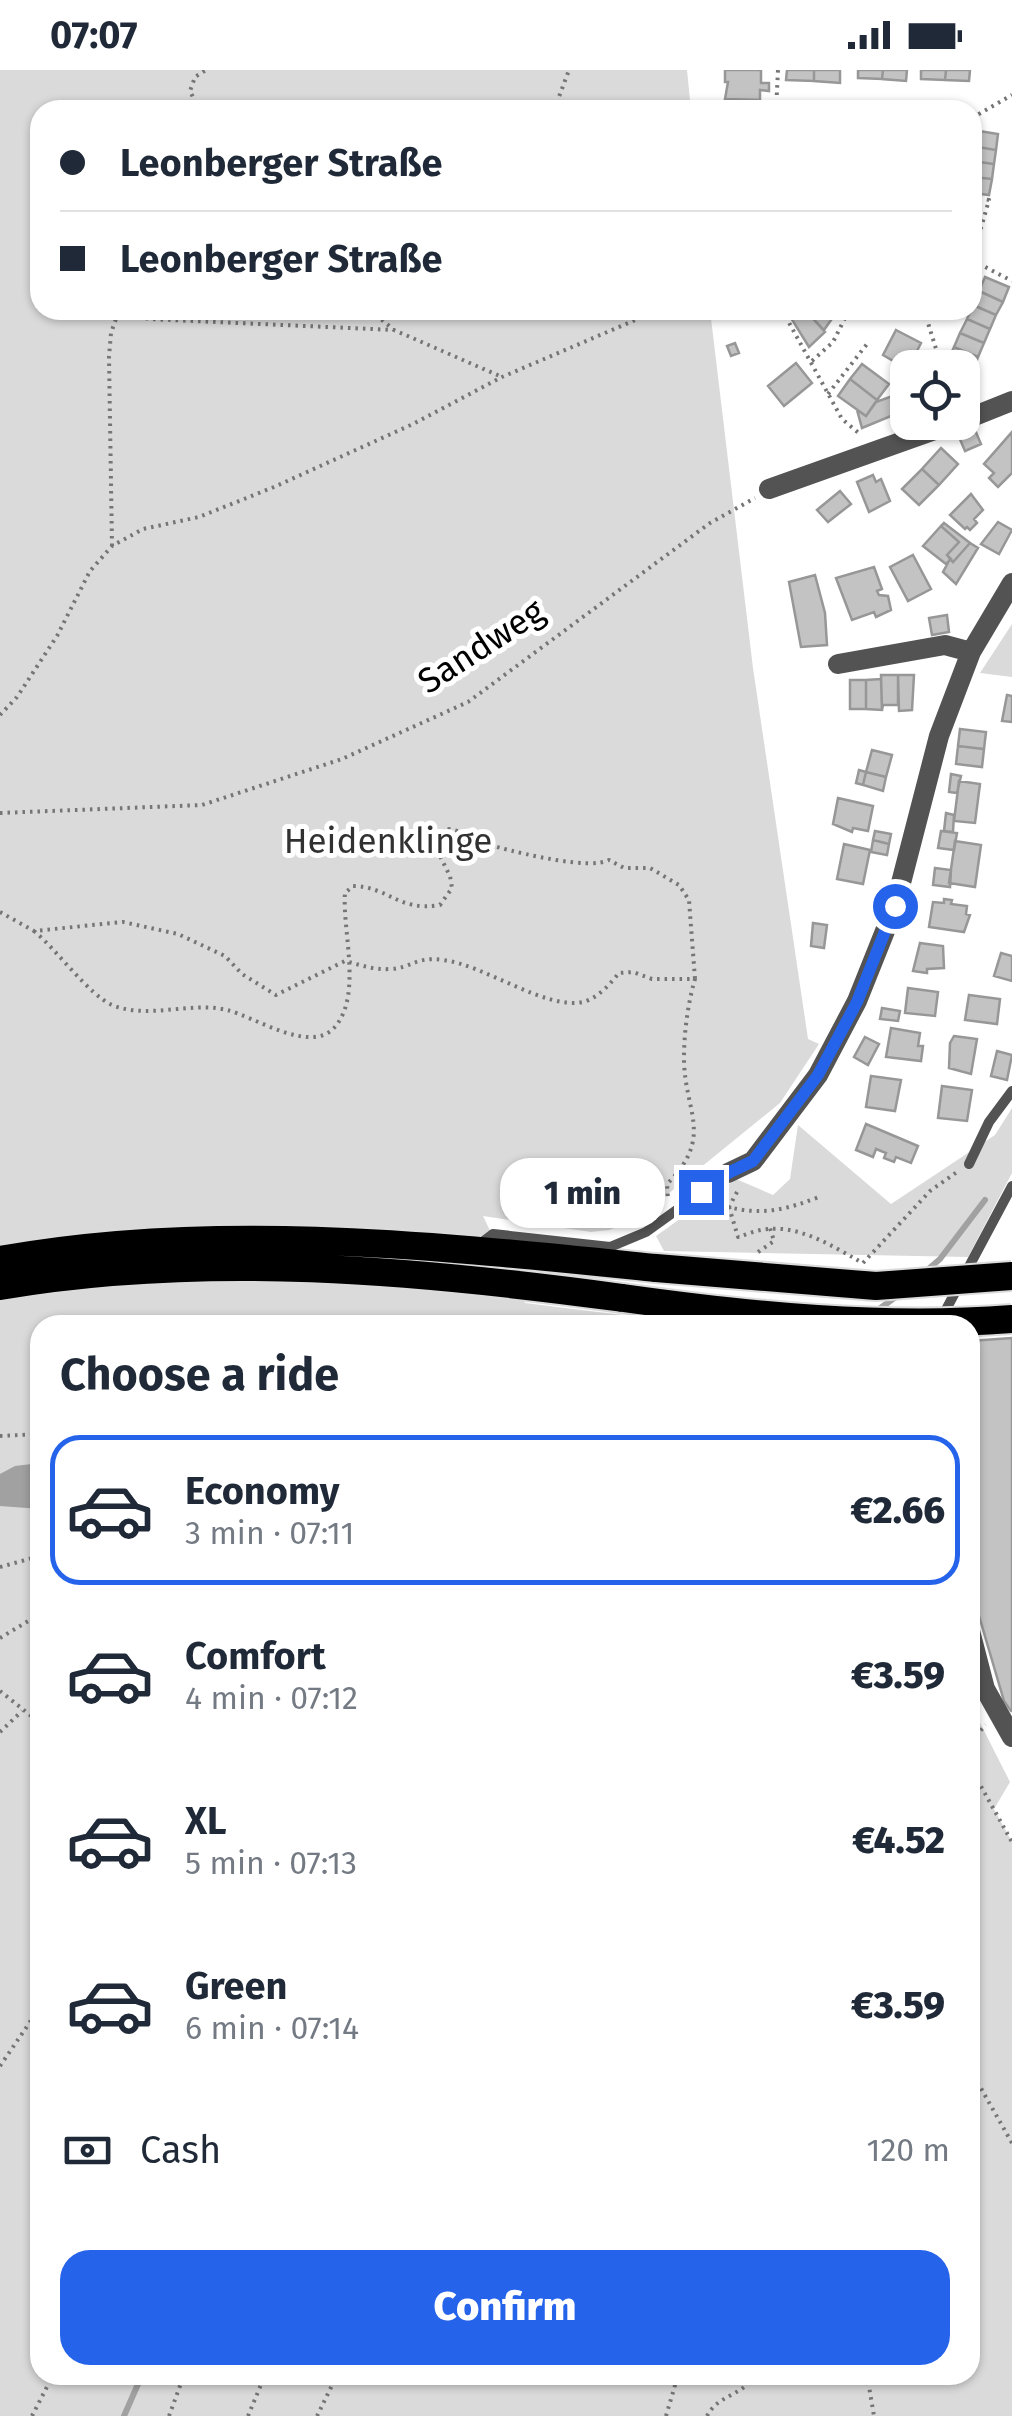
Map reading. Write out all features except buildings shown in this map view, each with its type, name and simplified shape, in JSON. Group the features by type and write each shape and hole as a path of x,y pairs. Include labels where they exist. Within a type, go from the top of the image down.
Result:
{"highway":[{"path":"0,1260 84,1246 236,1240 473,1250 876,1286 1012,1276"},
{"path":"0,1286 88,1274 262,1266 363,1269 473,1278 764,1315"},
{"path":"980,1321 1012,1320"}],"street":[{"path":"980,414 1012,402"},
{"path":"769,490 909,440"},
{"path":"728,1173 753,1161 818,1075 857,1002 895,906 939,736 971,652 1012,582"},
{"path":"838,664 945,646 971,652"},
{"path":"980,1670 1012,1738"}],"lane":[{"path":"969,1164 988,1122 1012,1091"},
{"path":"473,1250 493,1234 610,1247 646,1232 728,1173"},
{"path":"943,1315 1012,1186"}],"path":[{"path":"194,100 190,91 195,77 206,70"},
{"path":"558,100 568,70"},
{"path":"776,100 778,70"},
{"path":"982,112 1012,95"},
{"path":"982,199 990,200 982,227"},
{"path":"982,266 1012,282"},
{"path":"112,546 109,357 115,320"},
{"path":"172,320 394,330"},
{"path":"382,320 394,330 502,377"},
{"path":"0,715 57,636 90,572 112,546 143,529 198,517 274,487 413,424 502,377 635,320"},
{"path":"788,320 842,419 852,428"},
{"path":"812,361 833,342 844,320"},
{"path":"927,320 936,350"},
{"path":"828,394 868,344"},
{"name":"Sandweg","path":"0,813 202,805 342,759 468,702 710,523 769,490"},
{"path":"0,912 34,931 108,1003 128,1010 217,1008 303,1038 318,1038 334,1028 342,1014 352,963 343,916 345,893 353,886 368,886 413,907 440,904 452,888 434,844 449,829 500,848 568,862 599,865 608,860 624,868 650,868 679,885 690,900 695,978 684,1054 695,1131 682,1168 667,1184 668,1202 674,1212"},
{"path":"34,931 123,922 178,934 225,956 242,974 276,996 345,961 365,968 395,969 422,958 448,960 556,1001 584,1002 606,988 619,973 633,972 652,980 695,978"},
{"path":"753,1161 729,1207 738,1237 770,1228 792,1231 831,1245 862,1264"},
{"path":"850,1274 930,1191 969,1164"},
{"path":"729,1207 747,1212 788,1209 818,1197"},
{"path":"750,1252 762,1251 774,1241 770,1228"},
{"path":"0,1436 30,1434"},
{"path":"0,1567 30,1559"},
{"path":"0,1638 30,1620"},
{"path":"0,1691 30,1716"},
{"path":"0,1732 22,1710"},
{"path":"980,1785 1012,1842"},
{"path":"0,2066 30,2022"},
{"path":"980,2088 1012,2144"},
{"path":"32,2416 48,2385"},
{"path":"168,2416 180,2385"},
{"path":"248,2416 261,2385"},
{"path":"316,2416 332,2385"},
{"path":"666,2416 675,2385"},
{"path":"707,2416 727,2395 744,2390 747,2385"},
{"path":"869,2385 874,2416"}],"green space":[{"name":"Heidenklinge","path":"0,70 687,70 690,100 30,100 30,320 711,320 753,668 808,1039 819,1044 780,1103 636,1220 591,1232 483,1216 525,1303 622,1315 30,1315 30,2385 980,2385 980,1723 1010,1782 994,1809 1012,1842 1012,2416 0,2416"},
{"path":"1012,624 1012,677 980,673"},
{"path":"1012,1108 1012,1173 968,1257 664,1251 656,1236 736,1179 773,1195 790,1179 798,1125 891,1204 995,1135"}],"shaded area":[{"path":"30,1464 30,1508 0,1506 0,1474"}],"waterway":[{"name":"Heidenklinge","path":"925,1272 940,1259 985,1200"},
{"name":"Heidenklinge","path":"875,1312 897,1296"},
{"path":"124,2416 138,2385"}],"route":[{"path":"701,1192 753,1161 818,1075 857,1002 895,906"}]}
